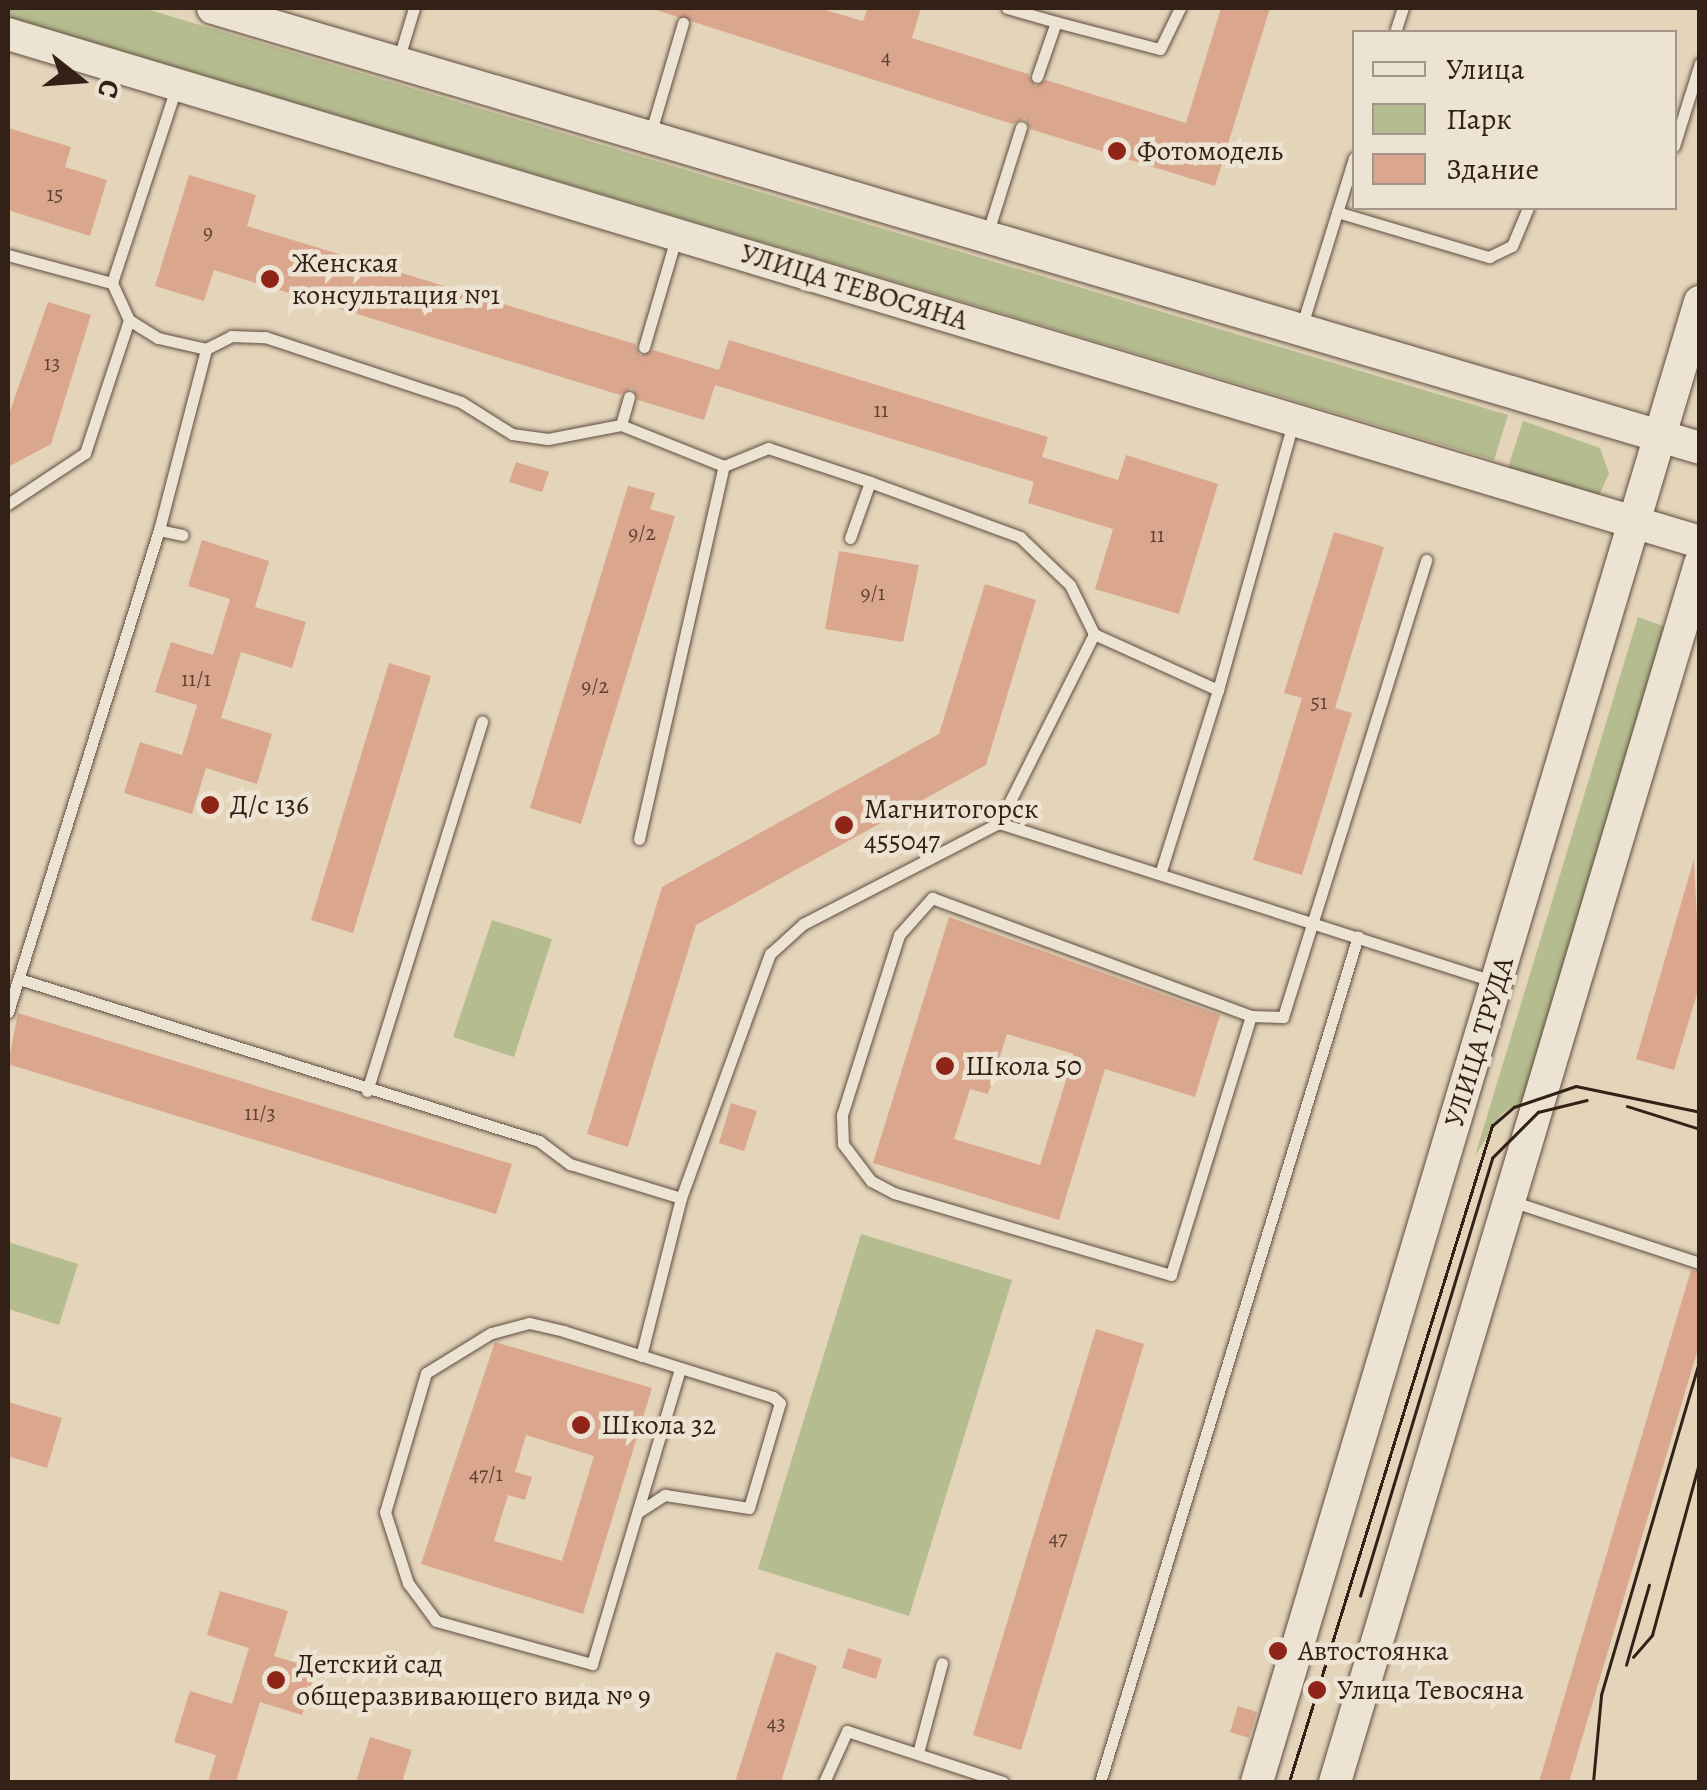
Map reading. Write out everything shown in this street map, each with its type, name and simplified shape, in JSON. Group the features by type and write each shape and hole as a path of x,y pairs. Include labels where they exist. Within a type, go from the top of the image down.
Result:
{"main road":[{"path":"213,8 256,14 398,63 1700,448"},
{"name":"УЛИЦА ТЕВОСЯНА","path":"8,34 1631,522 1699,564"},
{"name":"УЛИЦА ТРУДА","path":"1257,1782 1631,522 1700,302"},
{"path":"1335,1782 1512,1202 1699,564"}],"lane":[{"path":"398,63 414,8"},
{"path":"1007,8 1160,49 1180,8"},
{"path":"1037,77 1056,22"},
{"path":"650,135 682,23"},
{"path":"1677,136 1700,63"},
{"path":"8,504 85,453 128,320 112,283 177,84"},
{"path":"987,236 1021,127"},
{"path":"1300,329 1352,165"},
{"path":"1338,212 1489,257 1512,246 1527,210"},
{"path":"644,347 678,234"},
{"path":"8,255 112,283"},
{"path":"128,320 206,349"},
{"path":"8,1012 159,530 206,349 230,336 265,338 461,402 512,434 548,439 620,425 724,466 768,448 870,482 1020,537 1070,585 1094,634 1218,690"},
{"path":"620,425 629,397"},
{"path":"1160,874 1218,690 1294,420"},
{"path":"639,839 724,466"},
{"path":"850,538 870,482"},
{"path":"159,530 182,535"},
{"path":"1250,1016 1171,1276 894,1193 871,1181 843,1144 842,1116 899,935 932,898 1250,1016 1282,1016 1426,560"},
{"path":"641,1356 682,1198 770,954 803,924 999,824 1094,634"},
{"path":"367,1091 482,721"},
{"path":"999,824 1497,982"},
{"path":"1100,1782 1358,936"},
{"path":"18,979 367,1091 539,1141 570,1164 682,1198"},
{"path":"1512,1202 1700,1263"},
{"path":"640,1511 665,1494 746,1510 781,1412 774,1398 680,1368 529,1322 430,1370 386,1512 408,1582 434,1619 588,1666 640,1511 680,1368"},
{"path":"918,1753 942,1663"},
{"path":"824,1782 842,1732 1003,1782"}],"green space":[{"path":"8,8 143,8 1508,415 1494,460 8,17"},
{"path":"1523,421 1600,448 1609,473 1599,496 1504,480"},
{"path":"1638,617 1669,628 1529,1097 1501,1115 1475,1156"},
{"path":"492,920 552,939 514,1057 453,1037"},
{"path":"861,1234 1012,1280 909,1616 758,1569"},
{"path":"8,1242 78,1264 59,1325 8,1309"}],"building":[{"path":"650,8 818,8 863,21 868,8 921,8 912,38 1028,74 1035,86 1046,80 1186,123 1221,8 1270,8 1215,186 1030,129 1025,118 1012,124"},
{"path":"8,128 71,147 65,167 107,180 90,236 8,210"},
{"path":"189,175 256,195 247,226 635,344 640,356 653,350 719,370 729,340 1048,437 1042,457 1118,480 1126,455 1218,484 1179,614 1095,589 1113,529 1028,503 1034,482 715,385 704,420 638,400 632,388 620,395 214,270 204,301 155,286"},
{"path":"48,302 91,315 51,444 8,467 8,417"},
{"path":"516,462 549,472 542,492 509,482"},
{"path":"628,486 655,493 650,509 675,516 581,824 530,808"},
{"path":"1334,532 1384,547 1335,708 1352,713 1302,875 1253,860 1302,698 1284,693"},
{"name":"Д/с 136","path":"202,540 269,561 255,607 306,622 292,668 241,652 221,718 272,734 257,784 206,768 192,814 124,793 140,742 182,755 197,705 155,692 171,642 213,655 230,599 188,586"},
{"path":"839,551 919,565 903,642 825,629"},
{"path":"985,584 1036,600 986,765 696,925 628,1147 587,1134 662,887 939,734"},
{"path":"389,663 431,676 353,933 311,920"},
{"path":"1694,859 1700,984 1674,1070 1636,1059"},
{"name":"Школа 50","path":"949,917 1220,1015 1195,1097 1105,1069 1059,1220 873,1163","holes":["1007,1034 1074,1054 1040,1165 954,1139 970,1089 988,1094"]},
{"path":"18,1013 512,1164 496,1214 8,1064"},
{"path":"731,1103 757,1111 744,1151 719,1143"},
{"path":"1691,1270 1700,1272 1700,1342 1569,1782 1539,1782"},
{"path":"1096,1329 1144,1344 1021,1750 973,1735"},
{"path":"495,1342 652,1388 583,1614 421,1564","holes":["526,1435 594,1456 562,1561 494,1541 508,1495 525,1500 532,1477 515,1472"]},
{"path":"8,1402 62,1418 47,1468 8,1456"},
{"name":"Детский сад общеразвивающего вида № 9","path":"220,1591 288,1611 274,1656 316,1669 302,1715 260,1702 236,1782 208,1782 216,1755 174,1742 190,1691 232,1704 249,1648 207,1635"},
{"path":"848,1648 882,1659 876,1679 842,1668"},
{"path":"776,1652 817,1666 781,1782 735,1782"},
{"path":"1238,1706 1257,1712 1249,1738 1230,1732"},
{"path":"370,1737 412,1750 402,1782 356,1782"}],"tram line":[{"path":"1289,1782 1492,1126 1514,1107 1576,1086 1700,1112"},
{"path":"1360,1596 1492,1158 1538,1112 1587,1100"},
{"path":"1627,1106 1700,1129"},
{"path":"1593,1782 1601,1695 1700,1359"},
{"path":"1633,1657 1652,1635 1700,1459"},
{"path":"1626,1665 1649,1585"}],"place":[{"name":"Фотомодель","path":"1117,151"},
{"name":"Женская консультация №1","path":"270,279"},
{"name":"Д/с 136","path":"210,805"},
{"name":"Магнитогорск 455047","path":"844,825"},
{"name":"Школа 50","path":"945,1066"},
{"name":"Школа 32","path":"581,1425"},
{"name":"Автостоянка","path":"1278,1651"},
{"name":"Детский сад общеразвивающего вида № 9","path":"276,1680"},
{"name":"Улица Тевосяна","path":"1317,1690"}]}
